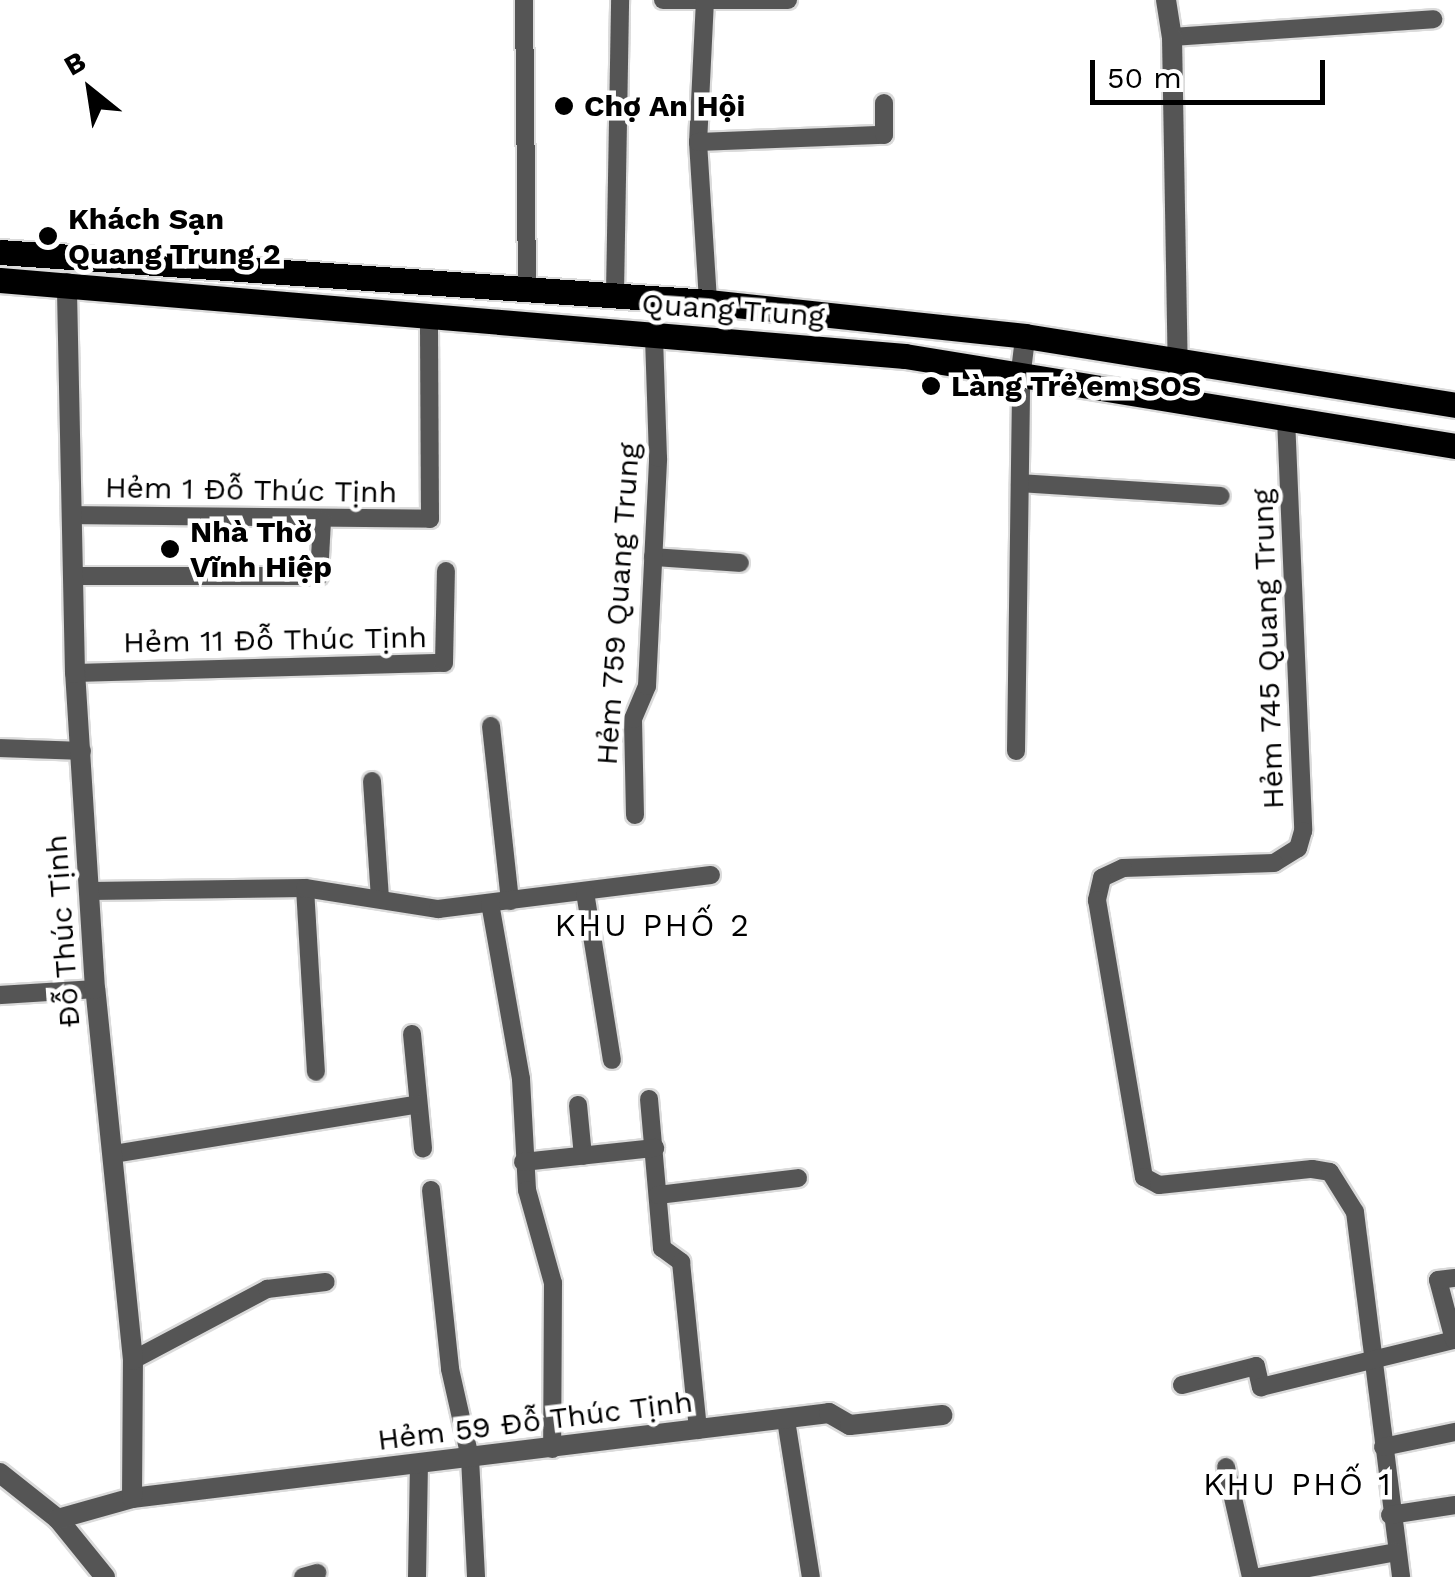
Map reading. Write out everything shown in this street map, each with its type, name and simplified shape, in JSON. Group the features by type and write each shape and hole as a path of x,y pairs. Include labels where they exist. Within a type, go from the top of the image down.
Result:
{"main road":[{"name":"Quang Trung","path":"0,252 615,292 1026,336 1455,405"},
{"name":"Quang Trung","path":"0,280 67,283 1022,372 1455,446"}],"street":[{"path":"1166,0 1172,37 1178,398"},
{"name":"Đỗ Thúc Tịnh","path":"67,283 75,672 94,989 133,1360 132,1498"},
{"path":"1022,372 1026,336"},
{"name":"Hẻm 59 Đỗ Thúc Tịnh","path":"132,1498 420,1467 829,1414 850,1426 942,1414"},
{"path":"0,1473 58,1519 105,1577"},
{"path":"58,1519 132,1498"}],"lane":[{"path":"524,0 527,286"},
{"path":"615,292 620,0"},
{"path":"662,0 788,0"},
{"path":"705,1 698,142 708,302"},
{"path":"1172,37 1432,19"},
{"path":"698,142 884,134 884,104"},
{"name":"Hẻm 1 Đỗ Thúc Tịnh","path":"72,515 430,519 428,318"},
{"name":"Hẻm 759 Quang Trung","path":"635,815 634,719 647,686 653,557 654,336"},
{"path":"1016,751 1022,372"},
{"name":"Hẻm 745 Quang Trung","path":"1286,418 1303,831 1298,848 1274,864 1123,868 1102,878 1098,900 1144,1177 1159,1185 1312,1168 1330,1172 1355,1212 1369,1356 1401,1577"},
{"path":"1020,483 1221,496"},
{"path":"73,576 319,576 322,520"},
{"path":"653,557 740,563"},
{"name":"Hẻm 11 Đỗ Thúc Tịnh","path":"75,672 444,663 446,570"},
{"path":"491,726 510,901"},
{"path":"0,748 82,751"},
{"path":"372,781 380,898"},
{"path":"90,891 305,888 438,908 712,875"},
{"path":"305,888 316,1072"},
{"path":"585,892 612,1060"},
{"path":"490,903 521,1078 523,1162 553,1282 552,1449"},
{"path":"0,994 94,989"},
{"path":"412,1034 423,1148"},
{"path":"649,1099 662,1248 682,1262 698,1430"},
{"path":"114,1154 418,1104"},
{"path":"578,1104 583,1156"},
{"path":"523,1162 656,1148"},
{"path":"658,1196 798,1178"},
{"path":"431,1190 450,1369 470,1458 476,1577"},
{"path":"1182,1385 1256,1366 1261,1387 1369,1356 1454,1340 1438,1280 1455,1278"},
{"path":"133,1360 267,1289 326,1282"},
{"path":"786,1420 811,1577"},
{"path":"1383,1447 1455,1432"},
{"path":"417,1577 420,1467"},
{"path":"1226,1467 1255,1577 1397,1552"},
{"path":"1390,1514 1455,1505"}],"place":[{"name":"Chợ An Hội","path":"564,106"},
{"name":"Khách Sạn Quang Trung 2","path":"48,236"},
{"name":"Làng Trẻ em SOS","path":"931,386"},
{"name":"Nhà Thờ Vĩnh Hiệp","path":"170,549"}],"district":[{"name":"KHU PHỐ 2","path":"653,925"},
{"name":"KHU PHỐ 1","path":"1298,1484"}]}
